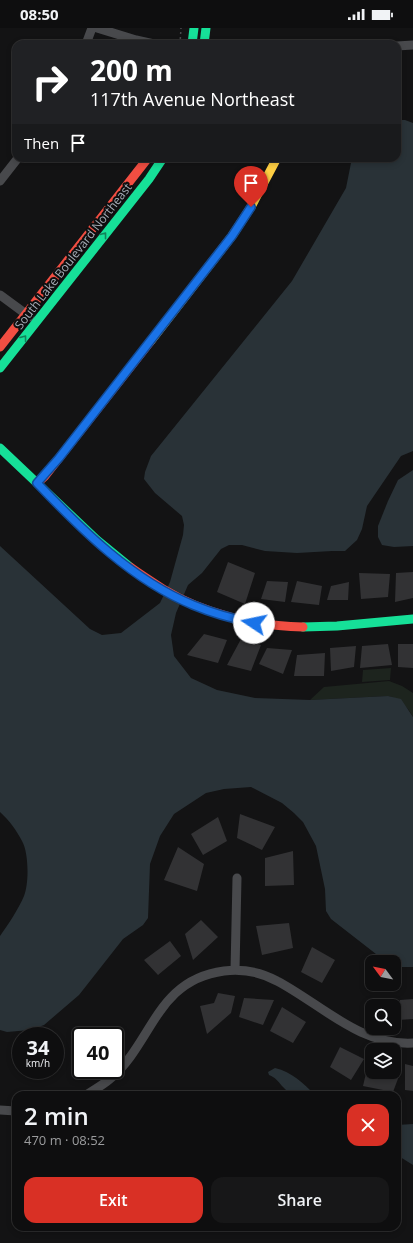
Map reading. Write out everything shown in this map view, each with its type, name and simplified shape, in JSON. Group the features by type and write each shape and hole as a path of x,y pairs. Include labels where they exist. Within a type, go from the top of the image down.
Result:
{"street":[{"path":"88,40 92,28"},
{"path":"97,28 136,40"},
{"path":"192,40 194,28"},
{"path":"204,40 206,28"},
{"path":"401,46 413,45"},
{"path":"0,182 15,162"},
{"name":"South Lake Boulevard Northeast","path":"0,347 145,162"},
{"name":"South Lake Boulevard Northeast","path":"0,368 149,179 160,162"},
{"path":"37,483 59,458 232,236 251,207 275,162"},
{"path":"0,295 36,321"},
{"path":"0,448 74,520 110,552 138,574 192,605 239,620 292,627 344,626 413,620"},
{"path":"235,970 237,878"},
{"path":"93,1091 112,1078 132,1053 159,1012 179,990 191,982 219,972 235,970 266,975 278,981 321,1009 372,1037 395,1043 413,1043"},
{"path":"0,1110 12,1111"}],"path":[{"path":"180,40 181,28"}],"shaded area":[{"path":"401,120 413,123 413,451 401,456 367,506 362,529 357,540 345,551 297,553 265,551 242,545 229,545 221,549 202,573 188,585 176,613 171,635 174,656 191,678 217,690 255,698 310,700 388,696 401,699 413,717 413,967 401,967 401,955 376,954 331,919 326,911 325,889 316,846 303,822 294,813 282,803 251,787 224,789 206,793 174,814 160,836 150,864 148,918 143,925 123,939 79,995 44,1025 38,1027 12,1027 12,1032 0,1030 0,936 24,896 27,884 28,868 24,846 18,833 7,818 0,812 0,546 90,629 102,635 121,633 160,603 170,582 183,535 184,525 182,516 155,493 144,479 151,456 292,281 346,188 351,162 401,162"},
{"path":"413,470 413,546 394,547 382,545 378,537 378,526 388,501 398,480"},
{"path":"391,668 390,680 362,682 363,670"},
{"path":"389,681 402,686 413,693 413,717 403,704 388,696 310,700 324,687"},
{"path":"275,1068 287,1072 302,1082 311,1091 288,1091 276,1079 269,1075 268,1072"},
{"path":"413,1124 413,1165 401,1158 401,1125"}],"building":[{"path":"228,562 255,573 245,604 217,592"},
{"path":"413,572 413,598 395,602 396,573"},
{"path":"359,573 390,574 388,597 361,599"},
{"path":"267,581 288,582 285,602 261,599"},
{"path":"297,581 322,586 319,605 291,602"},
{"path":"349,582 348,600 327,600 331,586"},
{"path":"204,634 227,640 218,663 187,655"},
{"path":"241,639 261,645 251,671 227,665"},
{"path":"388,644 392,665 360,668 362,646"},
{"path":"398,644 413,644 413,668 398,667"},
{"path":"356,646 354,667 331,671 330,648"},
{"path":"267,648 292,650 283,674 259,664"},
{"path":"325,653 324,676 294,676 297,655"},
{"path":"240,814 275,827 262,850 237,838"},
{"path":"218,817 227,841 203,855 191,834"},
{"path":"178,847 204,864 197,891 164,880"},
{"path":"293,851 294,885 265,886 265,858"},
{"path":"201,920 218,937 193,960 185,934"},
{"path":"289,923 293,948 262,955 256,926"},
{"path":"170,941 181,956 158,975 144,960"},
{"path":"312,947 335,960 322,983 301,972"},
{"path":"218,993 235,996 231,1013 207,1034 200,1006 214,1003"},
{"path":"244,998 274,1000 263,1025 239,1017"},
{"path":"413,999 413,1019 401,1020 401,1000"},
{"path":"282,1007 306,1022 293,1043 270,1031"},
{"path":"340,1047 364,1059 351,1080 330,1067"},
{"path":"405,1064 413,1066 413,1091 405,1090"},
{"path":"365,1078 365,1079 398,1079 393,1091 363,1086"}],"traffic: fast":[{"path":"192,40 194,28"},
{"path":"204,40 206,28"},
{"path":"0,368 149,179 160,162"},
{"path":"0,448 97,540 130,567"},
{"path":"303,627 337,626 413,619"}],"traffic: slow":[{"path":"150,342 232,236 251,207 275,162"}],"traffic: jam":[{"path":"0,347 145,162"},
{"path":"37,483 45,476 150,342"},
{"path":"130,567 179,598 213,612 248,621 303,627"}],"route":[{"path":"251,207 226,244 59,458 37,483 91,536 138,574 192,605 211,612 254,623"}]}
